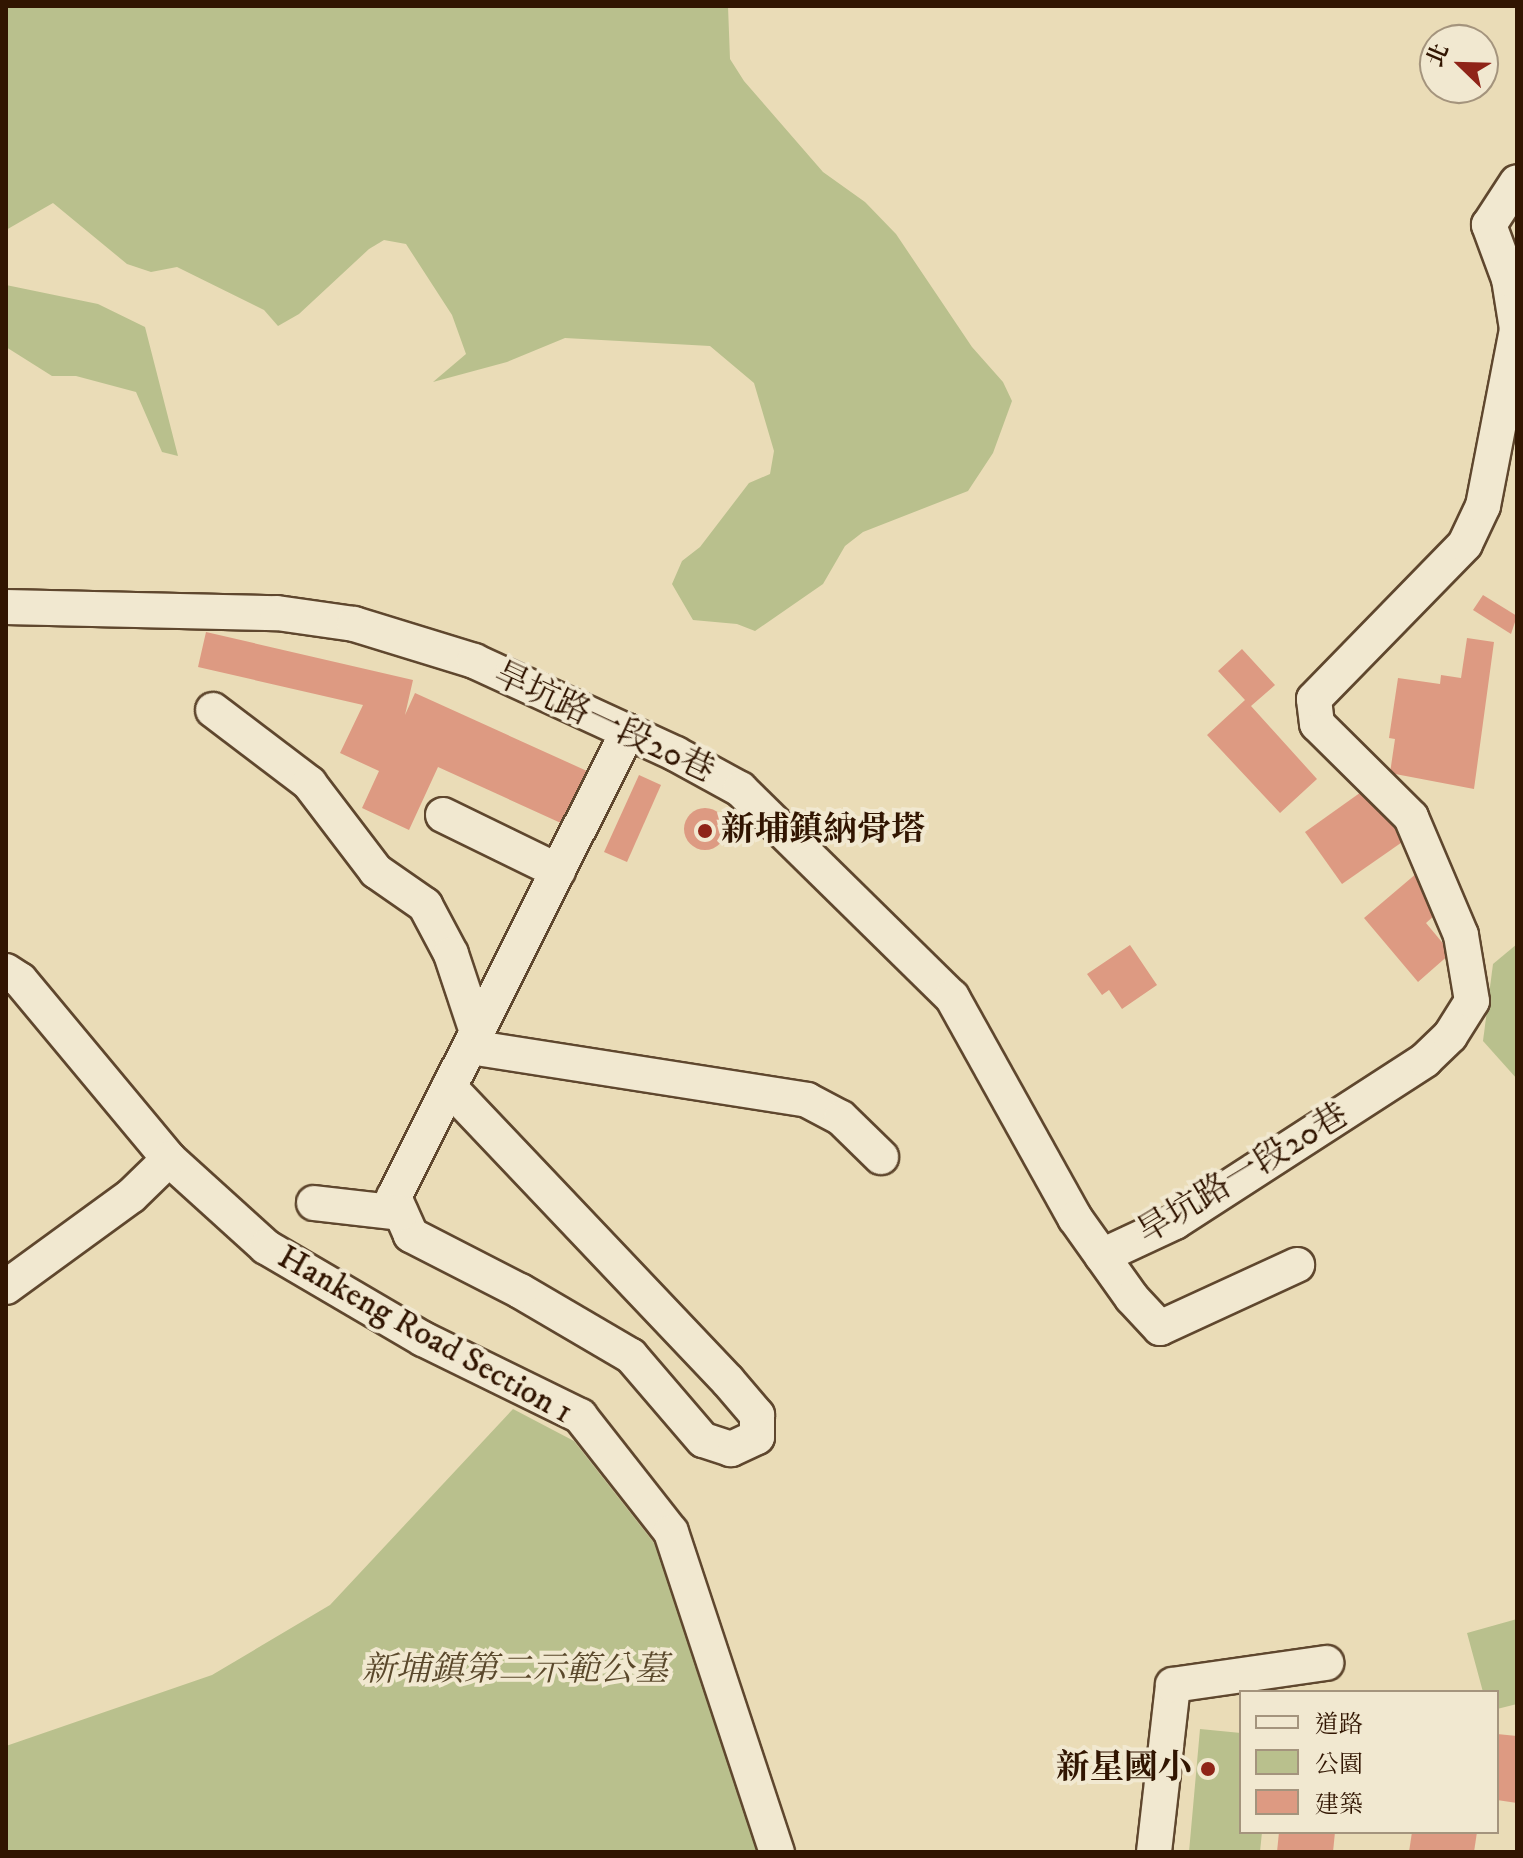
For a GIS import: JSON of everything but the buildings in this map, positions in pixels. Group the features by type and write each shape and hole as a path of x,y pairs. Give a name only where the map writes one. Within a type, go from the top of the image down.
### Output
{"street":[{"name":"旱坑路一段20巷","path":"6,607 277,613 354,624 474,661 628,731 740,789 952,997 1075,1218 1102,1256 1175,1222 1425,1060 1450,1036 1472,1001 1461,935 1411,817 1317,724 1314,699 1465,544 1483,506 1517,329 1509,279 1489,225 1517,182"},
{"path":"213,710 309,783 376,871 425,905 451,954 473,1039"},
{"path":"449,1087 728,1381 757,1415 757,1437 731,1449 703,1440 631,1356 520,1291 411,1235 394,1197 449,1087 473,1039 628,731"},
{"path":"443,815 558,871"},
{"name":"Hankeng Road Section 1","path":"6,971 20,980 169,1159 266,1247 423,1339 580,1416 671,1532 777,1852"},
{"path":"473,1039 807,1100 841,1118 881,1157"},
{"path":"6,1287 131,1196 169,1159"},
{"path":"314,1203 400,1213"},
{"path":"1102,1256 1160,1328 1297,1265"},
{"path":"1154,1852 1173,1685 1326,1663"}],"green space":[{"path":"6,6 728,6 730,59 744,81 823,172 865,202 896,234 972,347 1003,382 1012,401 993,453 968,491 863,532 845,546 823,584 755,631 737,624 693,620 672,584 682,561 700,547 749,483 770,474 774,451 754,383 710,346 565,338 507,362 433,382 466,354 452,315 406,244 384,240 369,249 299,314 278,326 264,310 177,267 151,272 127,264 53,203 6,230"},
{"path":"6,285 98,304 145,327 178,456 162,452 136,392 76,376 52,376 6,347"},
{"path":"1517,944 1517,1079 1483,1041 1493,964"},
{"name":"新埔鎮第二示範公墓","path":"513,1409 574,1441 658,1548 741,1742 765,1852 6,1852 6,1746 212,1675 330,1605"},
{"path":"1517,1619 1517,1704 1499,1708 1499,1690 1482,1690 1467,1633"},
{"path":"1200,1729 1239,1733 1239,1834 1262,1834 1260,1852 1189,1852"}],"place":[{"name":"新埔鎮納骨塔","path":"705,831"},
{"name":"新星國小","path":"1208,1769"}]}
